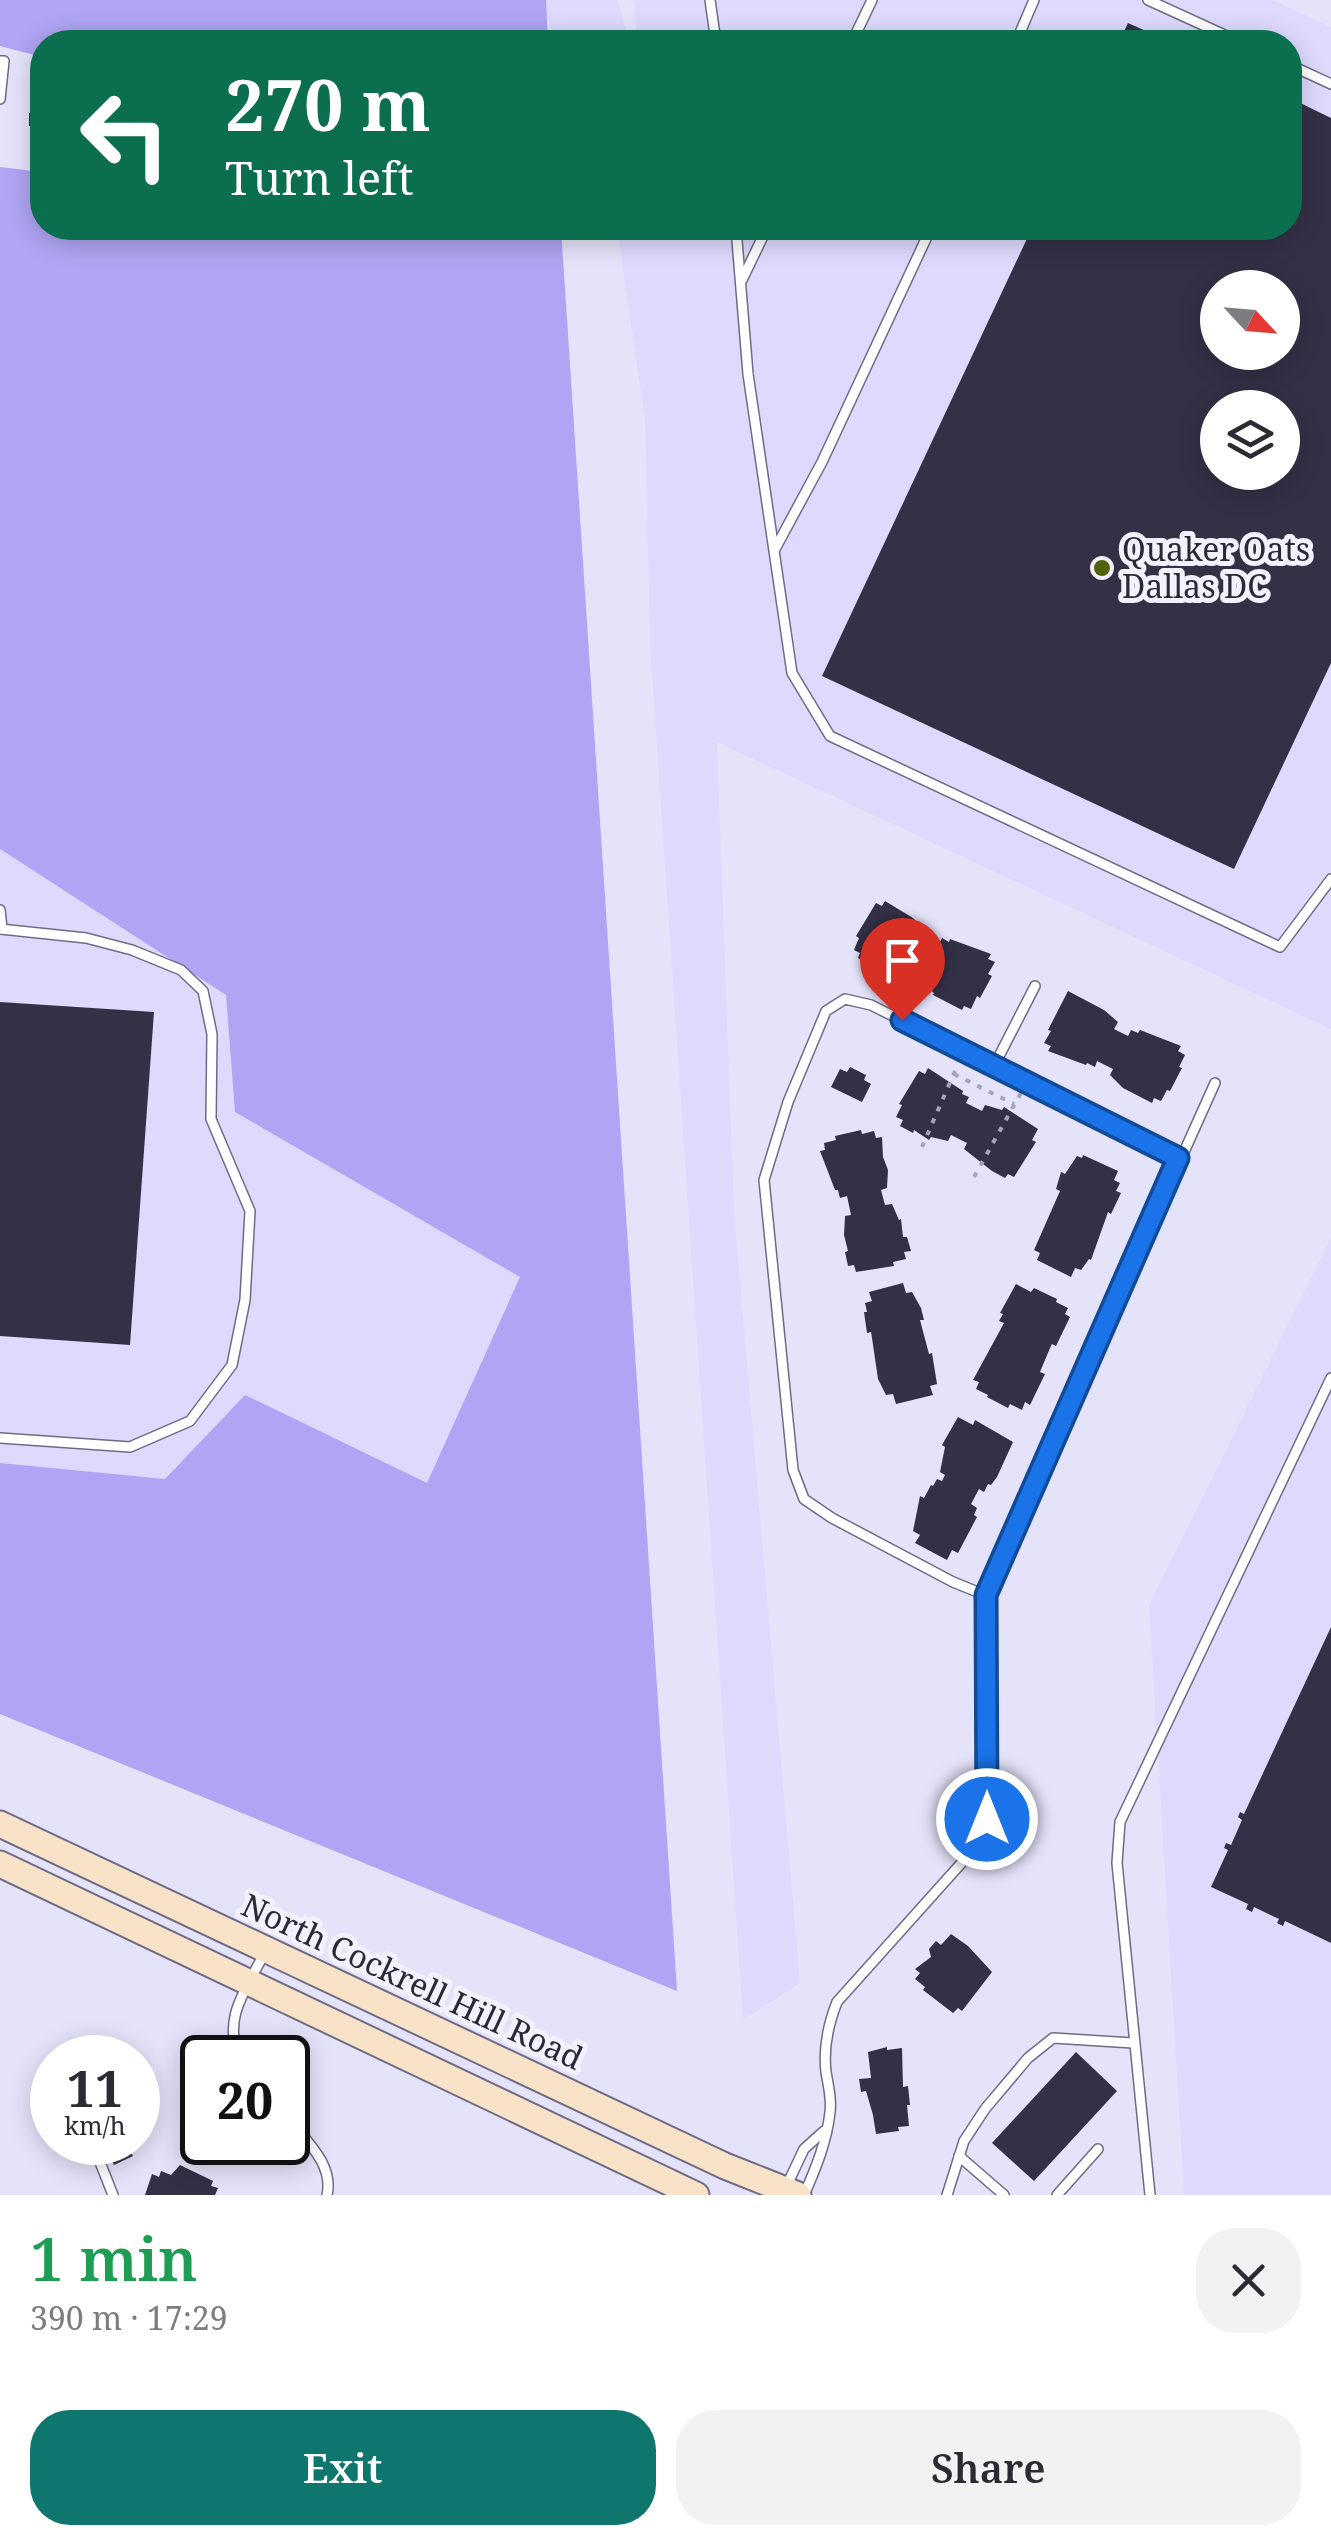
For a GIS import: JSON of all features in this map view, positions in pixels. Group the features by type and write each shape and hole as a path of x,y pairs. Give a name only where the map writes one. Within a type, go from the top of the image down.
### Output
{"main road":[{"name":"North Cockrell Hill Road","path":"0,1824 724,2166 792,2194"},
{"path":"0,1864 696,2195"}],"lane":[{"path":"710,0 714,30"},
{"path":"858,30 872,0"},
{"path":"1021,30 1034,0"},
{"path":"1148,0 1214,30"},
{"path":"0,60 4,61 0,100"},
{"path":"1302,71 1331,84"},
{"path":"737,240 748,374 792,673 830,736 1280,947 1331,878"},
{"path":"741,283 761,240"},
{"path":"774,550 822,462 925,240"},
{"path":"0,910 1,929 86,938 132,950 180,970 203,991 212,1034 211,1119 250,1211 245,1300 232,1365 190,1421 130,1447 0,1438"},
{"path":"994,1066 1035,986"},
{"path":"986,1595 953,1582 804,1500 793,1470 764,1180 788,1102 826,1011 845,999 871,1004 1178,1158"},
{"path":"792,2194 823,2152 830,2114 826,2028 837,2002 974,1850 985,1831 986,1595 1178,1158 1215,1083"},
{"path":"1150,2195 1117,1863 1120,1822 1331,1378"},
{"path":"231,2035 232,2020 266,1950"},
{"path":"947,2195 964,2140 1028,2058 1054,2038 1134,2042"},
{"path":"792,2194 804,2149 824,2131"},
{"path":"310,2146 330,2180 327,2195"},
{"path":"1058,2195 1098,2149"},
{"path":"959,2156 1004,2195"},
{"path":"101,2165 113,2195"}],"path":[{"path":"922,1147 963,1051"},
{"path":"954,1074 1014,1104"},
{"path":"974,1176 1026,1082"}],"shaded area":[{"path":"0,0 546,0 547,30 30,30 30,54 0,46"},
{"path":"540,0 618,0 626,30 553,30"},
{"path":"633,0 1272,0 1331,27 1331,1029 717,742 734,1211 800,1983 743,2020 650,644 645,419 619,240 1302,240 1302,30 637,30"},
{"path":"0,167 30,171 30,240 562,240 677,1991 0,1714 0,1463 165,1479 245,1395 427,1483 520,1277 235,1112 226,995 0,849"},
{"path":"0,849 226,995 235,1112 520,1277 427,1484 245,1395 165,1479 0,1463"},
{"path":"1331,1238 1331,2195 1184,2195 1149,1605"}],"building":[{"path":"1128,23 1144,30 1125,30"},
{"name":"Quaker Oats Dallas DC","path":"1302,104 1331,118 1331,663 1234,869 822,676 1026,240 1302,240"},
{"path":"885,901 913,918 926,931 924,936 939,944 942,938 949,942 950,939 991,954 988,959 995,962 988,974 992,976 971,1009 964,1006 962,1010 933,995 920,982 923,976 908,968 905,974 899,970 886,971 858,958 860,953 854,950 859,938 856,936 876,903 882,906"},
{"path":"1068,991 1104,1010 1118,1022 1114,1029 1128,1036 1131,1030 1140,1030 1181,1046 1178,1051 1185,1055 1179,1067 1182,1068 1161,1101 1154,1098 1152,1103 1123,1088 1110,1075 1113,1069 1097,1061 1095,1067 1048,1051 1051,1046 1044,1043 1051,1031 1048,1030"},
{"path":"0,1002 154,1012 130,1345 0,1336"},
{"path":"850,1067 866,1075 864,1080 871,1084 862,1102 831,1087 840,1069 847,1072"},
{"path":"928,1068 963,1091 969,1097 966,1103 982,1111 985,1105 1002,1110 1004,1107 1038,1129 1032,1140 1036,1142 1014,1177 1008,1174 1005,1178 992,1171 964,1149 967,1143 951,1135 948,1141 931,1137 929,1140 900,1126 903,1120 896,1117 902,1105 899,1104 919,1071 925,1074"},
{"path":"861,1130 862,1134 874,1131 876,1138 882,1137 888,1170 887,1188 881,1190 885,1205 892,1204 901,1219 903,1237 907,1237 911,1251 904,1252 906,1259 893,1262 894,1266 856,1272 854,1265 848,1266 845,1252 845,1216 851,1215 847,1196 840,1198 835,1190 820,1151 825,1150 824,1143 836,1140 835,1136"},
{"path":"1083,1155 1118,1171 1114,1180 1120,1183 1116,1191 1121,1193 1111,1214 1108,1212 1091,1260 1081,1270 1075,1268 1071,1277 1037,1260 1040,1253 1034,1250 1060,1191 1056,1189 1061,1172 1065,1174 1077,1156"},
{"path":"903,1283 906,1293 912,1292 921,1308 924,1320 920,1320 929,1354 932,1353 937,1384 930,1386 933,1395 896,1404 893,1394 886,1395 878,1379 864,1312 865,1303 872,1301 869,1292"},
{"path":"1016,1284 1057,1299 1068,1308 1065,1314 1070,1317 1056,1346 1052,1344 1050,1348 1040,1372 1045,1374 1030,1405 1025,1402 1022,1410 987,1397 976,1389 979,1382 973,1380 1004,1323 999,1321 1003,1314 1000,1313"},
{"path":"958,1417 973,1425 975,1420 1013,1442 997,1477 984,1492 979,1489 971,1504 977,1508 977,1517 958,1553 952,1550 947,1560 915,1543 920,1535 913,1531 920,1496 924,1498 931,1485 937,1479 942,1481 945,1475 940,1472 945,1447 942,1445"},
{"path":"1331,1627 1331,1943 1285,1921 1283,1926 1277,1923 1279,1919 1254,1907 1252,1912 1246,1909 1248,1904 1211,1887 1228,1850 1224,1848 1226,1843 1231,1845 1242,1820 1238,1817 1240,1812 1244,1814"},
{"path":"951,1934 992,1972 962,2011 958,2008 953,2013 915,1979 920,1973 915,1969 931,1957 929,1949 936,1941 941,1945"},
{"path":"902,2048 909,2126 876,2134 866,2091 861,2092 859,2079 871,2078 868,2052"},
{"path":"1076,2052 1117,2091 1034,2181 992,2143"},
{"path":"180,2165 213,2181 211,2186 218,2188 215,2195 145,2195 152,2174 159,2177 161,2171 171,2175"}],"place":[{"name":"Quaker Oats Dallas DC","path":"1102,568"}],"route":[{"path":"902,1020 1178,1158 986,1595 987,1819"}]}
